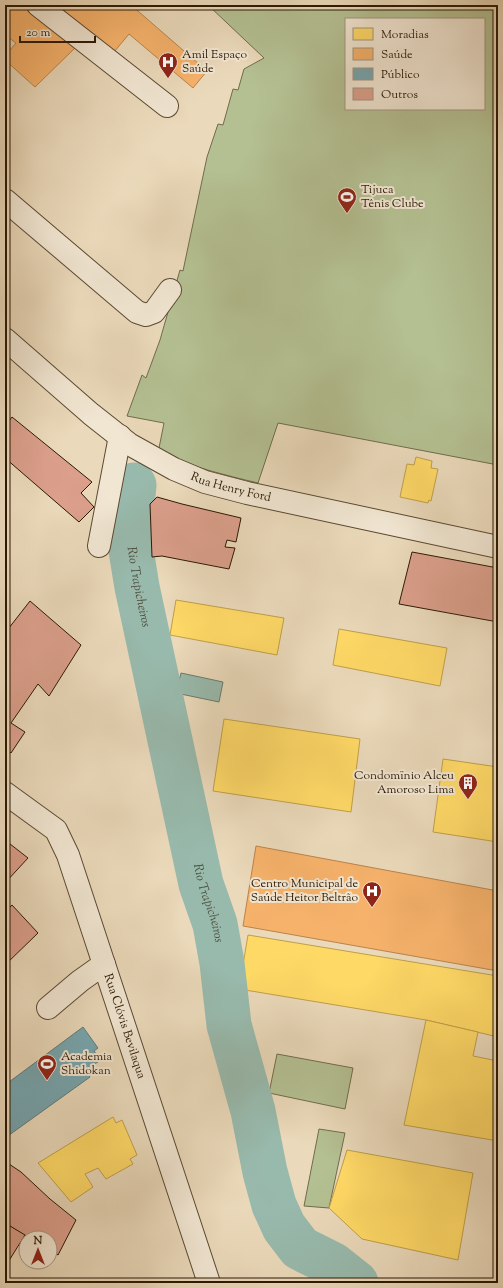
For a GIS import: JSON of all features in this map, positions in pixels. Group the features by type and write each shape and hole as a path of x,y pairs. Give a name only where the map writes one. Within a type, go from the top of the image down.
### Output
{"street":[{"path":"38,5 167,106"},
{"path":"5,200 137,312 146,315 154,312 170,290"},
{"name":"Rua Henry Ford","path":"5,339 91,414 129,444 174,469 204,482 248,493 498,547"},
{"path":"99,546 120,436"},
{"name":"Rua Clóvis Bevilaqua","path":"5,793 56,830 68,855 209,1283"},
{"path":"48,1008 80,981 104,964"}],"green space":[{"name":"Tijuca Tênis Clube","path":"208,5 498,5 498,465 278,423 258,483 207,470 158,453 164,423 127,416 142,375 146,378 160,340 180,270 183,271 207,157 218,124 223,125 233,89 238,90 244,69 264,58"},
{"path":"277,1054 353,1068 345,1109 269,1093"},
{"path":"319,1129 345,1133 329,1208 304,1206"}],"shaded area":[{"path":"181,673 223,682 219,702 176,693"}],"building: Moradias":[{"path":"416,457 432,461 431,468 438,469 431,501 429,500 428,503 400,497 407,464 414,465"},
{"path":"176,600 284,618 277,655 170,635"},
{"path":"339,629 447,648 440,686 333,665"},
{"path":"224,719 360,739 351,812 213,791"},
{"name":"Condomïnio Alceu Amoroso Lima","path":"443,759 498,767 498,842 433,832"},
{"path":"248,935 498,976 498,1037 426,1020 239,989"},
{"path":"426,1020 478,1032 473,1056 498,1061 498,1141 404,1125"},
{"path":"113,1117 116,1123 122,1120 137,1155 130,1159 133,1164 106,1179 98,1168 85,1174 93,1187 71,1202 38,1163"},
{"path":"347,1150 473,1173 458,1260 362,1239 329,1208"}],"building: Saúde":[{"path":"5,5 28,5 77,46 35,87 5,60 5,56 16,43 5,35"},
{"path":"48,5 131,5 207,71 193,88 129,34 114,52 58,6 53,10"},
{"name":"Centro Municipal de Saúde Heitor Beltrão","path":"256,846 498,891 498,971 243,926"}],"building: Público":[{"name":"Academia Shidokan","path":"83,1027 98,1048 94,1051 101,1060 85,1070 90,1077 5,1138 5,1085"}],"building: Outros":[{"path":"12,417 92,482 81,493 94,507 79,522 5,458 5,426"},
{"path":"157,497 241,518 236,542 227,540 225,547 235,548 229,569 162,556 152,557 150,504"},
{"path":"412,552 498,568 498,622 399,604"},
{"path":"30,601 81,645 49,696 38,684 11,723 25,732 11,753 5,748 5,633"},
{"path":"5,621 10,625 5,633"},
{"path":"5,840 28,858 5,883"},
{"path":"12,905 38,933 5,965 5,912"},
{"path":"5,1161 9,1164 5,1170"},
{"path":"9,1164 21,1172 50,1199 76,1220 58,1255 58,1230 18,1231 5,1223 5,1170"},
{"path":"5,1223 18,1231 18,1246 5,1267"}],"waterway":[{"name":"Rio Trapicheiros","path":"134,485 129,538 137,587 201,884 215,924 222,963 229,1025 253,1111 265,1172 274,1205 284,1227 300,1248 332,1264 356,1283"}],"place":[{"name":"Amil Espaço Saúde","path":"168,79"},
{"name":"Tijuca Tênis Clube","path":"347,214"},
{"name":"Condomïnio Alceu Amoroso Lima","path":"468,800"},
{"name":"Centro Municipal de Saúde Heitor Beltrão","path":"372,908"},
{"name":"Academia Shidokan","path":"47,1081"}]}
